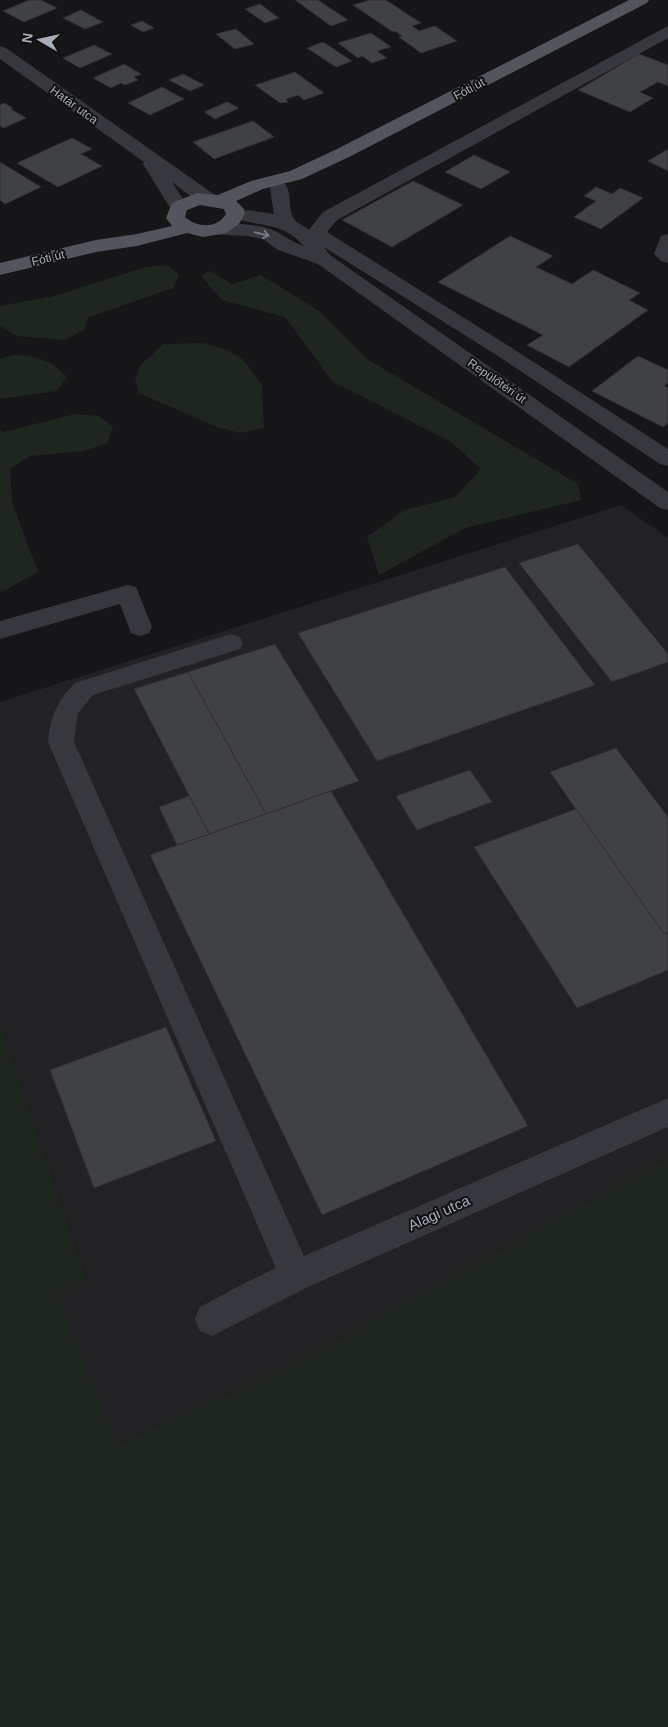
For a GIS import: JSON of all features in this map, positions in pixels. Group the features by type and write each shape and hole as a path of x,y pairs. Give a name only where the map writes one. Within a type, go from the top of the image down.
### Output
{"main road":[{"name":"Fóti út","path":"224,206 257,185 296,175 408,121 641,0"},
{"name":"Fóti út","path":"0,270 96,246 137,240 180,216 192,201 224,206 279,188 296,175"},
{"name":"Fóti út","path":"180,216 194,230 214,230 231,221 224,206"}],"street":[{"path":"668,32 330,216 316,233 505,352 668,460"},
{"name":"Határ utca","path":"0,51 149,158 224,206"},
{"name":"Határ utca","path":"149,158 180,216"},
{"path":"279,188 282,210 287,223"},
{"name":"Repülőtéri út","path":"224,206 287,223 308,236 325,260"},
{"name":"Repülőtéri út","path":"214,230 247,230 270,235 285,246 325,260 668,503"},
{"path":"668,240 664,254 668,257"},
{"path":"0,630 128,594 140,626"},
{"path":"231,643 84,689 70,703 62,722 61,742 296,1276"},
{"name":"Alagi utca","path":"212,1319 256,1294 668,1112"}],"shaded area":[{"path":"167,265 179,275 173,288 89,317 84,330 65,340 17,336 0,326 0,306 54,296 146,267"},
{"path":"210,271 232,284 261,275 319,311 367,359 578,484 581,500 465,528 379,575 367,537 405,510 455,497 481,469 451,442 332,381 285,317 222,300 201,276"},
{"path":"204,343 224,349 243,359 262,385 264,428 240,433 217,427 139,393 135,378 142,363 164,344"},
{"path":"13,355 29,356 49,362 67,377 57,391 0,399 0,359"},
{"path":"75,414 99,416 113,427 107,443 84,451 30,456 10,469 12,502 38,572 0,593 0,430 3,432"},
{"path":"621,505 668,538 668,1158 289,1366 118,1444 56,1292 87,1279 0,1021 0,702"},
{"path":"0,1021 87,1280 57,1293 118,1444 289,1366 668,1158 668,1727 0,1727"}],"building":[{"path":"29,0 41,0 57,8 24,22 3,11"},
{"path":"295,0 318,0 348,20 331,26"},
{"path":"370,0 386,0 421,23 412,26 419,31 435,26 457,41 421,53 399,37 402,36 395,31 393,32 353,5"},
{"path":"260,4 279,18 265,23 245,9"},
{"path":"81,10 103,22 85,29 63,18"},
{"path":"142,21 154,28 143,32 131,25"},
{"path":"236,29 254,44 235,49 216,34"},
{"path":"371,33 391,47 377,51 387,58 372,63 362,56 358,58 338,43"},
{"path":"323,42 352,61 336,67 307,48"},
{"path":"94,45 112,54 80,68 63,58"},
{"path":"639,54 668,65 668,86 658,82 640,92 653,98 630,112 578,90"},
{"path":"124,64 141,74 134,77 138,80 125,85 121,83 111,88 93,78"},
{"path":"295,72 324,93 304,100 298,95 286,99 288,102 280,103 255,85"},
{"path":"183,74 204,85 190,91 169,80"},
{"path":"162,87 184,99 150,115 128,103"},
{"path":"227,102 239,108 215,119 204,112"},
{"path":"4,103 26,118 4,128 0,126 0,105"},
{"path":"253,121 274,137 214,159 193,142"},
{"path":"72,138 92,149 81,154 102,166 58,187 17,163"},
{"path":"668,149 668,171 648,161"},
{"path":"474,155 510,172 481,189 445,172"},
{"path":"0,162 41,187 5,204 0,200"},
{"path":"413,181 463,205 392,247 342,220"},
{"path":"596,187 612,194 620,188 643,198 601,229 574,217 596,201 584,196"},
{"path":"510,236 553,256 536,267 572,284 593,270 640,293 629,300 648,310 569,367 527,345 543,335 438,282"},
{"path":"638,356 668,370 668,383 664,386 668,388 668,423 663,427 592,391"},
{"path":"578,544 668,654 668,662 612,682 519,563"},
{"path":"505,567 595,685 377,761 298,633"},
{"path":"275,644 359,781 266,814 188,672"},
{"path":"188,672 266,814 209,834 134,689"},
{"path":"616,748 668,817 668,932 664,934 550,772"},
{"path":"470,770 492,802 417,830 396,796"},
{"path":"331,791 528,1126 322,1215 150,855"},
{"path":"189,796 209,834 177,845 159,807"},
{"path":"576,809 664,934 668,932 668,970 577,1008 474,847"},
{"path":"166,1027 216,1141 94,1188 50,1070"}]}
